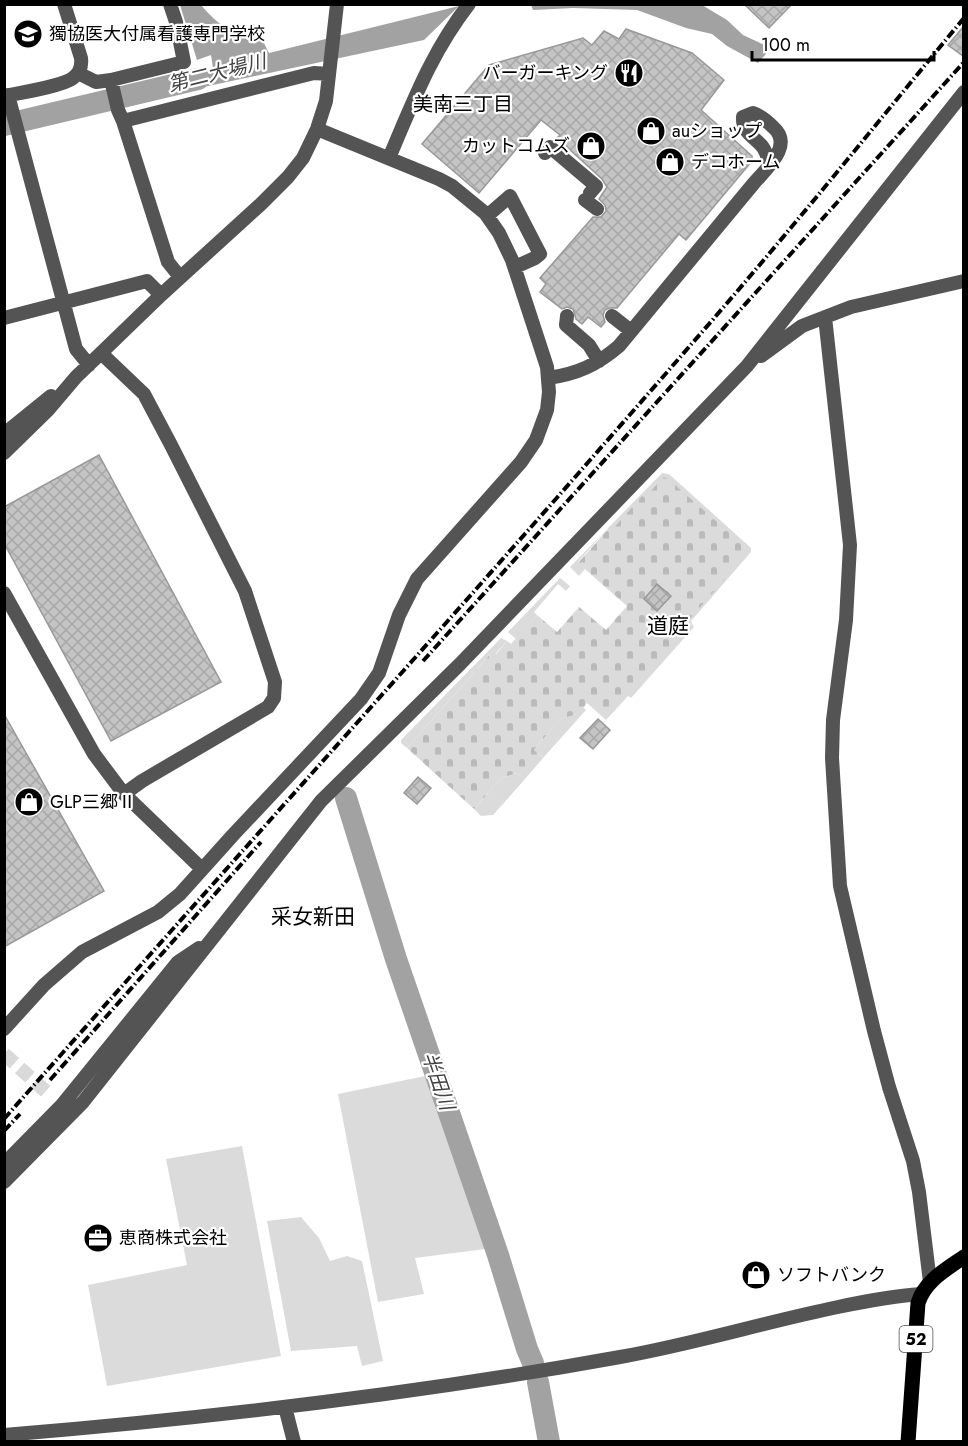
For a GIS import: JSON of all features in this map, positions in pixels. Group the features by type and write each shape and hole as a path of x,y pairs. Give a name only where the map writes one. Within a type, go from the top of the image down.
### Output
{"main road":[{"path":"926,1288 963,1257"},
{"name":"52","path":"908,1442 918,1304 926,1288"}],"street":[{"path":"64,4 81,58 82,65 78,73 70,81 6,96 12,110 76,349 89,365"},
{"path":"78,73 96,82 112,86 184,62 170,4"},
{"path":"4,434 76,377 288,177 311,144 326,101 337,4"},
{"path":"389,158 426,70 450,29 469,4"},
{"path":"121,116 330,70"},
{"path":"112,86 168,262 180,278"},
{"path":"4,1182 83,1102 321,801 460,664 747,366 963,92"},
{"path":"4,1029 62,968 82,952 158,912 180,894 361,699 373,683 381,666 399,615 417,579 529,453 547,410 548,378 541,344 515,267 499,232 487,216 452,186 317,129"},
{"path":"545,153 550,147 596,186 587,196 597,209"},
{"path":"548,378 577,372 599,362 619,346 770,164"},
{"path":"487,216 510,196 527,220 540,254 515,267"},
{"path":"4,318 147,281 161,295"},
{"path":"747,366 802,326 851,307 963,281"},
{"path":"567,316 566,324 589,345 599,362"},
{"path":"612,316 631,331"},
{"path":"4,1435 107,1427 285,1407 516,1376 676,1346 809,1313 926,1288 919,1192 913,1161 877,1042 840,886 832,748 836,690 846,620 850,545 825,317"},
{"path":"100,353 144,394 245,591 275,682 274,698 268,707 142,781 124,794"},
{"path":"4,453 48,410 76,377"},
{"path":"4,593 94,754 124,794 202,869"},
{"path":"4,1164 56,1100 178,962 211,940"},
{"path":"285,1407 294,1442"}],"green space":[{"path":"662,473 669,474 751,548 751,552 691,621 694,627 688,621 642,497 611,532 607,529"},
{"path":"663,477 667,478 750,551 688,621 694,627 631,698 628,696 606,720 587,703 578,714 560,719 534,750 543,758 525,779 517,773 501,778 474,809 407,748 493,651 496,654 507,641 511,644 537,615 557,632 579,607 606,630 627,606 578,563 608,529 611,531 642,496 645,498"},
{"path":"605,531 578,562 585,569 579,576 570,567"},
{"path":"560,578 570,586 566,591 558,584 534,612 537,615 516,639 508,632"},
{"path":"501,638 507,641 495,654 492,652 407,748 401,743 401,740"},
{"path":"583,707 586,710 543,758 534,750 560,719 577,714"},
{"path":"517,773 525,779 493,815 481,816 474,809 501,778"},
{"path":"430,1075 485,1249 415,1258 424,1294 378,1302 338,1094"},
{"path":"242,1146 281,1356 107,1386 88,1285 187,1265 166,1159"},
{"path":"301,1217 319,1238 330,1261 347,1256 362,1261 383,1361 362,1366 357,1346 291,1351 267,1221"}],"water":[{"path":"180,5 201,5 222,25 263,41 269,53 459,6 424,40 171,94 167,81 213,68 211,55 197,60"},
{"path":"531,5 702,5 727,20 743,35 771,48 758,63 727,46 712,34 686,28 637,10 573,8 533,10"}],"building":[{"path":"744,4 792,4 769,28"},
{"path":"963,27 963,56 948,45"},
{"path":"626,29 692,53 724,80 701,110 752,156 752,161 686,240 679,234 617,308 605,310 603,315 605,322 601,327 588,317 582,324 576,319 573,309 567,307 562,309 540,292 546,284 540,278 593,217 601,217 606,211 605,205 599,199 607,187 602,179 557,138 560,135 541,120 479,193 422,144 489,65 583,38 592,45 604,31 619,39"},
{"path":"99,455 221,682 111,741 4,543 4,507"},
{"path":"657,584 671,596 657,611 644,599"},
{"name":"GLP三郷Ⅱ","path":"4,714 104,891 4,947"},
{"path":"598,719 610,730 593,749 580,738"},
{"path":"418,777 431,788 417,804 404,793"}],"waterway":[{"name":"第二大場川","path":"4,125 198,79"},
{"name":"半田川","path":"346,798 396,959 533,1363"},
{"name":"半田川","path":"538,1382 549,1442"}],"tunnel":[{"path":"4,1054 51,1096"}],"railway":[{"path":"4,1119 627,418 778,243 964,18"},
{"path":"423,661 964,62"},
{"path":"50,1080 261,842"},
{"path":"4,1131 20,1114"}],"place":[{"name":"獨協医大付属看護専門学校","path":"28,34"},
{"name":"バーガーキング","path":"629,73"},
{"name":"auショップ","path":"651,131"},
{"name":"カットコムズ","path":"591,146"},
{"name":"デコホーム","path":"670,162"},
{"name":"GLP三郷Ⅱ","path":"29,802"},
{"name":"恵商株式会社","path":"98,1238"},
{"name":"ソフトバンク","path":"756,1275"}],"district":[{"name":"美南三丁目","path":"463,104"},
{"name":"道庭","path":"668,626"},
{"name":"采女新田","path":"313,917"}]}
